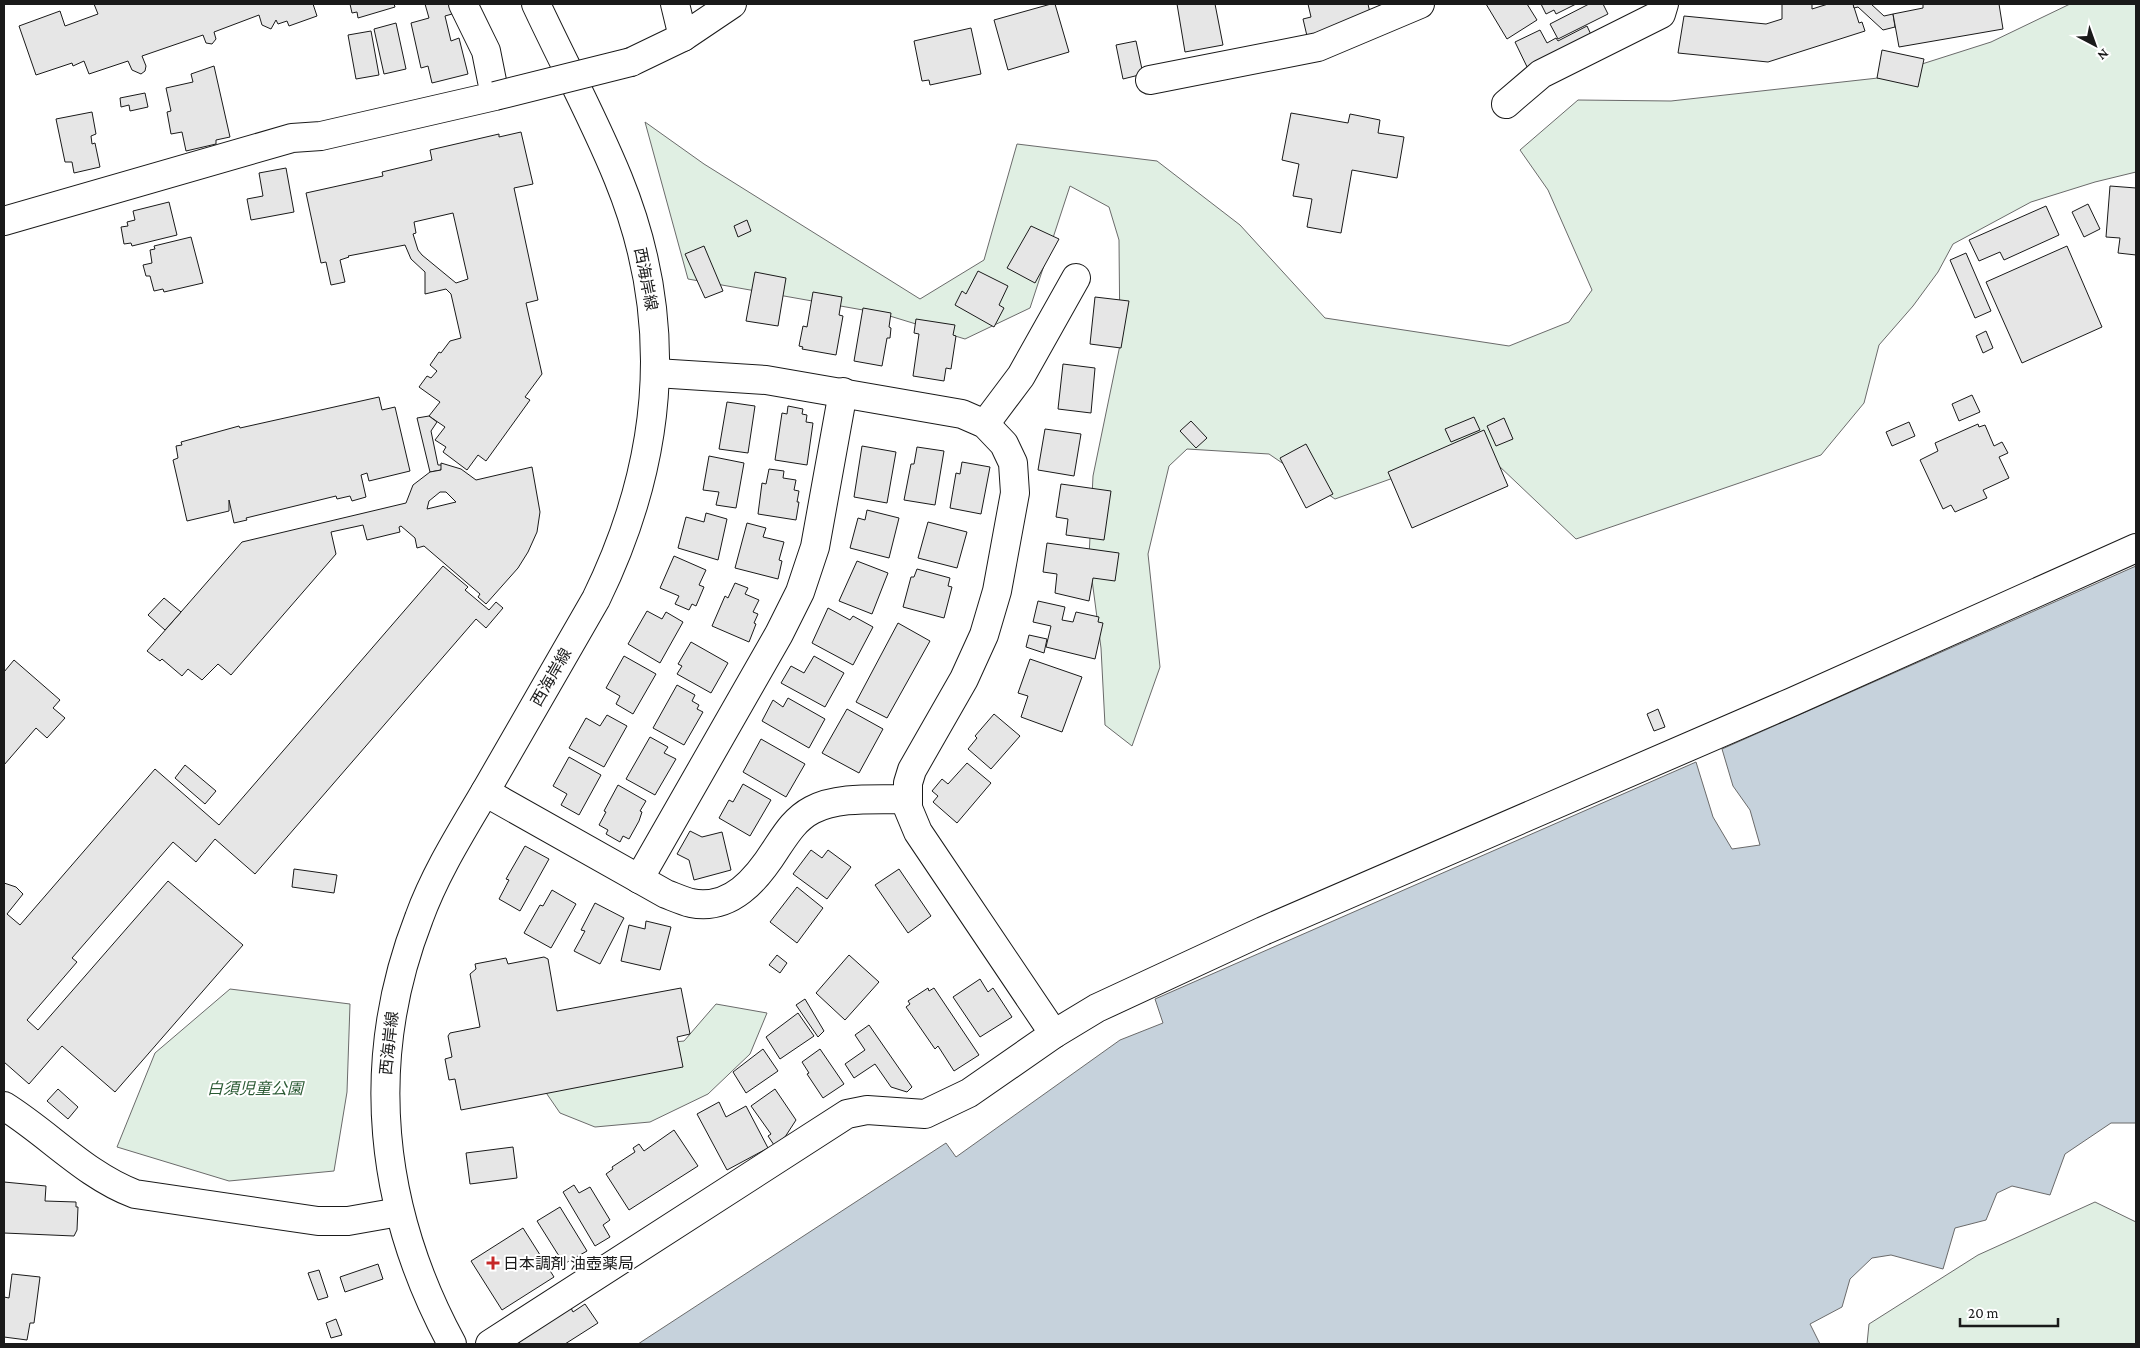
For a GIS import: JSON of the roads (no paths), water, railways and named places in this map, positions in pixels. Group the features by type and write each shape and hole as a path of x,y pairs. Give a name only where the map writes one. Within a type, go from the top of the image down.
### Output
{"street":[{"path":"463,4 486,51 495,96"},
{"name":"西海岸線","path":"452,1344 417,1270 399,1212 386,1130 386,1057 393,1006 405,957 426,899 596,599 615,560 643,477 652,428 656,373 654,324 650,292 628,206 607,154 536,4"},
{"path":"675,4 683,38"},
{"path":"4,221 292,138 321,136 632,62 683,38 732,4"},
{"path":"1150,80 1318,47 1420,4"},
{"path":"1506,104 1541,74 1661,14 1664,4"},
{"path":"985,424 1021,376 1076,278"},
{"path":"656,373 734,376 843,392 962,414 985,424 998,436 1009,452 1015,477 1012,509 997,591 984,635 964,678 912,770 906,799 918,832 1054,1034"},
{"path":"639,879 779,634 800,592 815,547 843,392"},
{"path":"490,1344 847,1114 867,1110 925,1114 969,1093 1054,1034 1097,1008 1263,931 1792,702 2136,548"},
{"path":"485,792 666,894 692,904 726,900 742,891 755,879 797,820 812,810 832,803 906,799"},
{"path":"4,1106 92,1172 135,1194 318,1221 348,1221 399,1212"}],"place":[{"name":"日本調剤 油壺薬局","path":"493,1263"}],"park label":[{"name":"白須児童公園","path":"255,1088"}]}
